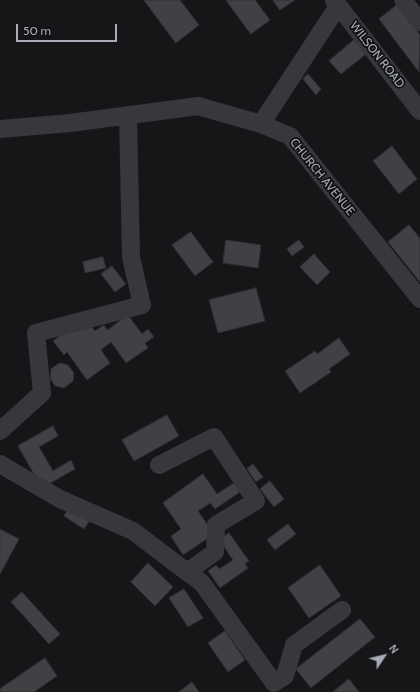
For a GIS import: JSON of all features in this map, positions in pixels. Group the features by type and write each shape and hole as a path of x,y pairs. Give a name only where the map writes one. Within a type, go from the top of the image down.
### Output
{"street":[{"path":"403,0 420,22"},
{"path":"261,124 336,3"},
{"name":"WILSON ROAD","path":"336,3 420,111"},
{"name":"CHURCH AVENUE","path":"0,129 70,123 198,106 261,124 290,136 420,299"},
{"path":"0,431 42,393 36,332 142,306 131,257 128,115"},
{"path":"159,465 214,437 256,501 216,525 215,552 187,572"},
{"path":"0,464 60,499 133,531 202,583 277,687 285,676 294,645 342,610"}],"building":[{"path":"144,0 180,0 199,25 176,43"},
{"path":"226,0 255,0 270,20 251,34"},
{"path":"273,0 295,0 280,10"},
{"path":"397,5 420,35 419,72 379,19"},
{"path":"355,39 366,54 341,74 329,61"},
{"path":"308,74 321,89 316,95 303,79"},
{"path":"392,146 417,179 399,194 373,161"},
{"path":"409,225 420,238 420,282 388,242"},
{"path":"191,232 213,262 195,276 172,245"},
{"path":"226,240 261,245 258,268 223,263"},
{"path":"299,240 304,247 292,256 287,249"},
{"path":"314,254 330,272 317,285 300,267"},
{"path":"103,257 106,268 85,273 83,262"},
{"path":"112,266 126,284 115,292 101,274"},
{"path":"256,288 265,321 218,333 209,300"},
{"path":"128,315 142,334 148,329 154,337 145,343 148,348 126,363 111,342 101,350 110,363 87,380 67,352 64,355 53,341 75,325 89,323 95,331 104,325 107,330"},
{"path":"339,338 350,354 329,369 331,372 300,393 285,371 315,351 317,354"},
{"path":"60,363 68,365 74,373 73,381 64,388 55,386 50,378 51,369"},
{"path":"167,415 179,436 134,461 122,440"},
{"path":"53,426 58,436 39,447 53,471 71,460 75,469 42,488 18,446"},
{"path":"253,464 263,477 256,482 247,469"},
{"path":"203,474 217,494 234,483 240,492 215,509 210,503 198,511 214,534 183,555 171,536 181,529 163,503"},
{"path":"270,481 284,499 274,507 260,489"},
{"path":"72,504 92,517 84,529 64,516"},
{"path":"288,524 296,534 275,550 267,540"},
{"path":"0,529 19,539 0,574"},
{"path":"229,533 249,561 245,564 248,568 220,588 208,571 216,565 219,569 233,560 219,539"},
{"path":"148,563 173,587 155,606 131,582"},
{"path":"320,565 341,596 309,618 288,588"},
{"path":"184,589 203,618 188,627 169,598"},
{"path":"22,592 60,634 49,644 11,602"},
{"path":"360,619 375,637 311,688 296,669"},
{"path":"225,631 245,660 228,672 208,643"},
{"path":"45,658 57,676 34,692 0,692 0,689"},
{"path":"349,679 359,692 333,692"},
{"path":"192,682 199,692 179,692"}]}
